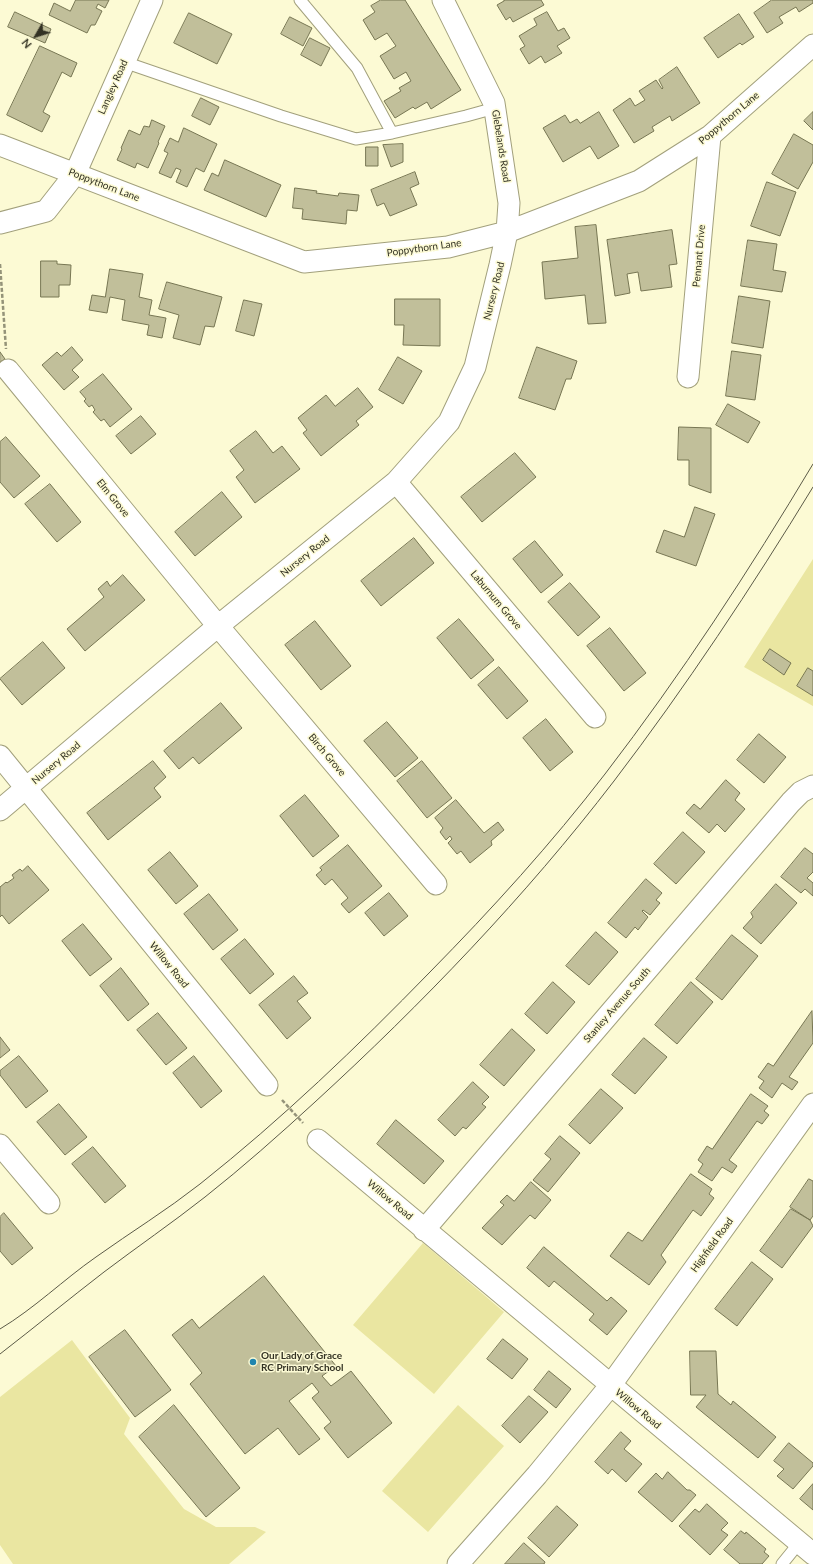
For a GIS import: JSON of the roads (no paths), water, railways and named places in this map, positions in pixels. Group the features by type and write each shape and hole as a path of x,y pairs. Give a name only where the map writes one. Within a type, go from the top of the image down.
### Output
{"street":[{"name":"Langley Road","path":"0,223 46,211 75,174 152,0"},
{"name":"Glebelands Road","path":"444,0 494,103 510,204 507,232"},
{"name":"Poppythorn Lane","path":"0,145 304,262 448,247 507,232 639,181 710,136 813,45"},
{"name":"Pennant Drive","path":"688,377 710,136"},
{"name":"Nursery Road","path":"0,810 218,626 396,482 449,422 475,367 507,232"},
{"name":"Elm Grove","path":"8,370 218,626"},
{"name":"Laburnum Grove","path":"396,482 595,717"},
{"name":"Birch Grove","path":"218,626 436,884"},
{"name":"Willow Road","path":"0,756 267,1085"},
{"name":"Stanley Avenue South","path":"424,1230 791,802 801,792 813,786"},
{"name":"Highfield Road","path":"458,1564 537,1475 610,1386 813,1104"},
{"name":"Willow Road","path":"318,1140 806,1549"},
{"path":"0,1145 49,1203"}],"lane":[{"path":"300,0 356,68 392,133"},
{"path":"124,62 281,116 356,139 392,133 495,108"},
{"path":"782,1564 806,1549"}],"tram line":[{"path":"0,1329 13,1321 96,1257 187,1194 260,1134 347,1055 403,1000 476,924 564,826 661,699 714,622 813,464"},
{"path":"0,1354 104,1272 205,1197 247,1162 355,1065 471,948 545,866 580,824 640,746 717,637 813,487"}],"place":[{"name":"Our Lady of Grace RC Primary School","path":"253,1362"}]}
